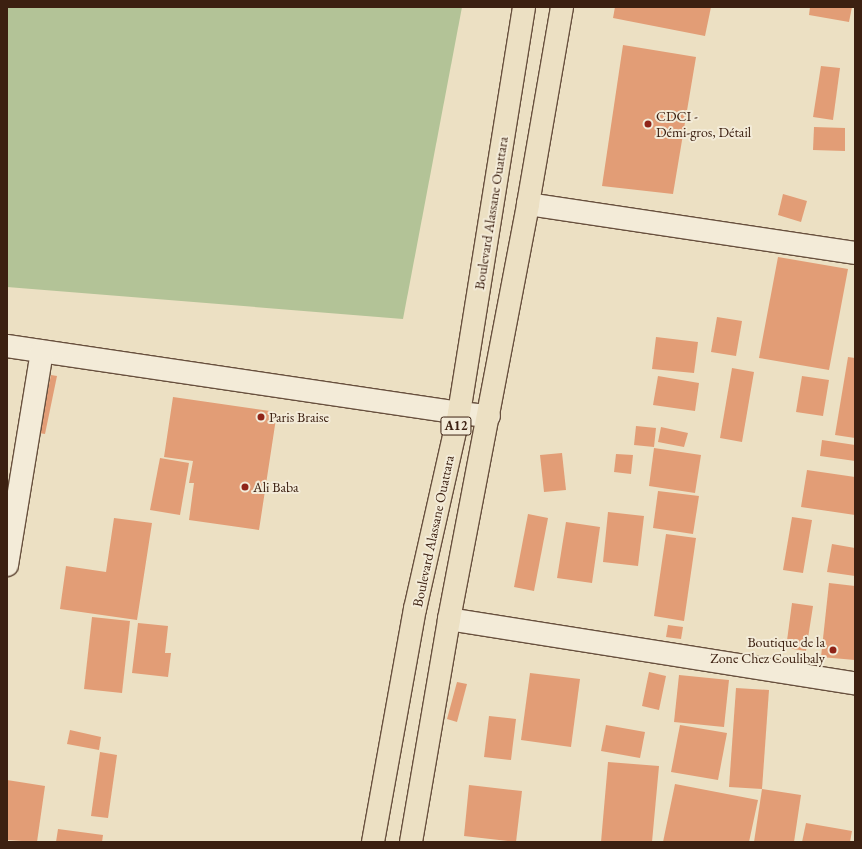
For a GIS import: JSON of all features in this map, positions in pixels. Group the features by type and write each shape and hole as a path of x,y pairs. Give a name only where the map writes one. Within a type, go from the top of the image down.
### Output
{"main road":[{"name":"Boulevard Alassane Ouattara","path":"373,842 415,609 458,414 524,7"},
{"name":"A12","path":"411,842 449,620 489,416 562,7"}],"street":[{"path":"528,204 855,253"},
{"path":"7,346 458,414 489,416"},
{"path":"7,565 42,352"},
{"path":"449,620 855,682"}],"green space":[{"path":"7,7 462,7 403,319 7,287"}],"building":[{"path":"615,7 711,7 705,36 613,18"},
{"path":"810,7 852,7 849,22 809,15"},
{"path":"623,45 696,57 673,194 602,186"},
{"path":"821,66 840,68 833,120 813,117"},
{"path":"814,127 845,128 845,151 813,150"},
{"path":"783,194 807,201 801,222 778,215"},
{"path":"778,257 848,269 829,370 759,358"},
{"path":"717,317 742,321 736,356 711,352"},
{"path":"656,337 698,342 694,373 652,369"},
{"path":"848,357 855,358 855,438 835,435"},
{"path":"732,368 754,372 742,442 720,438"},
{"path":"51,375 57,376 45,434 39,433"},
{"path":"658,376 699,383 695,411 653,405"},
{"path":"802,376 829,380 823,416 796,412"},
{"path":"173,397 277,412 259,530 189,520 194,483 189,483 193,461 164,457"},
{"path":"636,426 656,428 654,447 634,445"},
{"path":"661,427 688,433 684,447 658,442"},
{"path":"822,440 855,445 855,461 820,456"},
{"path":"654,448 701,455 695,493 649,486"},
{"path":"562,453 566,490 544,492 540,455"},
{"path":"616,454 633,455 631,474 614,472"},
{"path":"160,458 189,463 180,515 150,510"},
{"path":"807,470 855,477 855,515 801,507"},
{"path":"658,491 699,496 693,534 653,528"},
{"path":"608,512 644,516 638,566 603,562"},
{"path":"528,514 548,518 534,591 514,587"},
{"path":"792,517 812,520 803,573 783,570"},
{"path":"114,518 152,523 137,620 60,609 66,566 106,572"},
{"path":"566,522 600,527 592,583 557,578"},
{"path":"666,534 696,538 684,621 654,616"},
{"path":"832,544 855,548 855,576 827,572"},
{"path":"829,583 855,586 855,660 821,657"},
{"path":"792,603 813,606 806,651 786,648"},
{"path":"92,617 130,621 122,693 84,689"},
{"path":"138,623 168,626 165,653 171,653 168,677 132,673"},
{"path":"668,625 683,627 681,639 666,637"},
{"path":"649,672 666,676 659,710 642,706"},
{"path":"530,673 580,679 571,747 521,740"},
{"path":"679,675 729,680 724,727 674,722"},
{"path":"457,682 467,684 457,722 447,719"},
{"path":"736,688 769,690 762,789 729,787"},
{"path":"489,716 516,719 511,760 484,757"},
{"path":"606,725 645,732 640,758 601,751"},
{"path":"680,725 727,733 718,780 671,772"},
{"path":"70,730 101,737 99,750 67,744"},
{"path":"100,752 117,755 108,818 91,816"},
{"path":"608,762 659,766 652,842 601,842"},
{"path":"7,780 45,786 37,842 7,840"},
{"path":"675,784 758,800 749,842 663,842"},
{"path":"469,785 522,791 516,842 464,836"},
{"path":"762,789 801,795 794,842 754,842"},
{"path":"806,823 852,831 850,842 802,842"},
{"path":"58,829 103,835 102,842 56,842"}],"place":[{"name":"CDCI - Démi-gros, Détail","path":"648,124"},
{"name":"Paris Braise","path":"261,417"},
{"name":"Ali Baba","path":"245,487"},
{"name":"Boutique de la Zone Chez Coulibaly","path":"833,650"}]}
